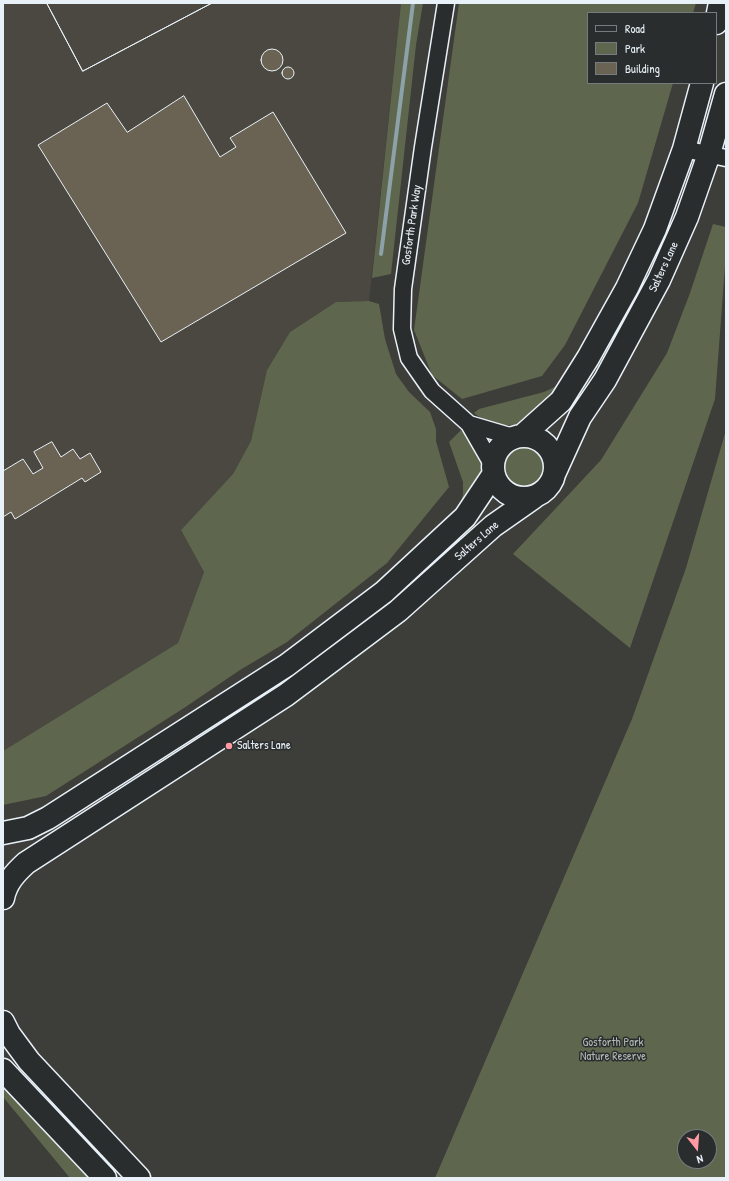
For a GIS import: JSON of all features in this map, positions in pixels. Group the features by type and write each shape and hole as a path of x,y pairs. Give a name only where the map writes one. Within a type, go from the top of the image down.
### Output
{"main road":[{"path":"717,18 720,3"},
{"name":"Salters Lane","path":"517,436 561,401 588,358 626,288 655,229 684,149 702,84"},
{"name":"Salters Lane","path":"555,472 580,417 605,380 659,280 687,217 717,156 726,94"},
{"path":"517,436 538,439 546,444 552,452 555,461 553,481 545,491 533,498 524,499 510,496 499,487 493,470 494,456 498,448 517,436"},
{"name":"Salters Lane","path":"3,833 28,828 48,818 287,665 384,592 465,517 493,470"},
{"name":"Salters Lane","path":"3,898 9,882 17,871 26,863 286,695 398,611 493,526 533,498"},
{"path":"3,1022 9,1034 29,1061 139,1178"},
{"path":"3,1070 105,1178"}],"street":[{"name":"Gosforth Park Way","path":"446,3 423,147 403,289 402,329 409,358 432,391 469,424 493,470"},
{"path":"684,149 717,156"},
{"name":"Gosforth Park Way","path":"469,424 517,436"}],"shaded area":[{"path":"3,3 401,3 369,301 336,302 290,332 267,370 251,441 233,474 181,530 204,572 178,643 3,751"}],"green space":[{"path":"401,3 423,3 416,45 391,274 372,278"},
{"path":"459,3 696,3 693,12 587,12 587,84 673,84 638,203 565,345 542,376 462,399 432,375 414,330"},
{"path":"713,224 726,227 726,253 715,399 630,648 513,554 601,460 667,353 690,293"},
{"path":"369,301 379,304 385,339 396,374 409,392 430,412 436,429 436,441 449,487 387,563 287,642 240,670 184,708 46,796 3,805 3,751 178,643 204,572 181,530 233,474 251,441 267,370 290,332 336,302"},
{"path":"559,385 537,412 530,418 515,425 489,422 474,413 479,409 544,392"},
{"path":"461,430 471,441 479,454 482,469 477,484 459,509 463,494 463,482 449,442"},
{"name":"Gosforth Park Nature Reserve","path":"726,430 726,1178 435,1178 632,719 686,568"},
{"path":"520,445 528,445 533,446 540,451 545,458 545,476 540,483 533,488 520,489 512,486 505,479 502,471 502,463 505,455 512,448"},
{"path":"3,1079 91,1178 70,1178 3,1097"}],"building":[{"path":"47,3 212,3 83,71"},
{"path":"47,3 212,3 83,71"},
{"path":"272,49 280,52 283,60 280,68 272,71 264,68 261,60 264,52"},
{"path":"288,67 292,69 294,73 292,77 288,79 284,77 282,73 284,69"},
{"path":"184,96 220,157 236,147 230,138 273,112 346,233 161,342 38,145 107,103 127,132"},
{"path":"52,442 61,457 73,449 80,459 90,453 101,472 85,482 82,478 15,519 11,512 3,517 3,471 23,459 33,474 43,468 34,452"}],"waterway":[{"path":"381,254 413,3"}],"place":[{"name":"Salters Lane","path":"229,746"}]}
